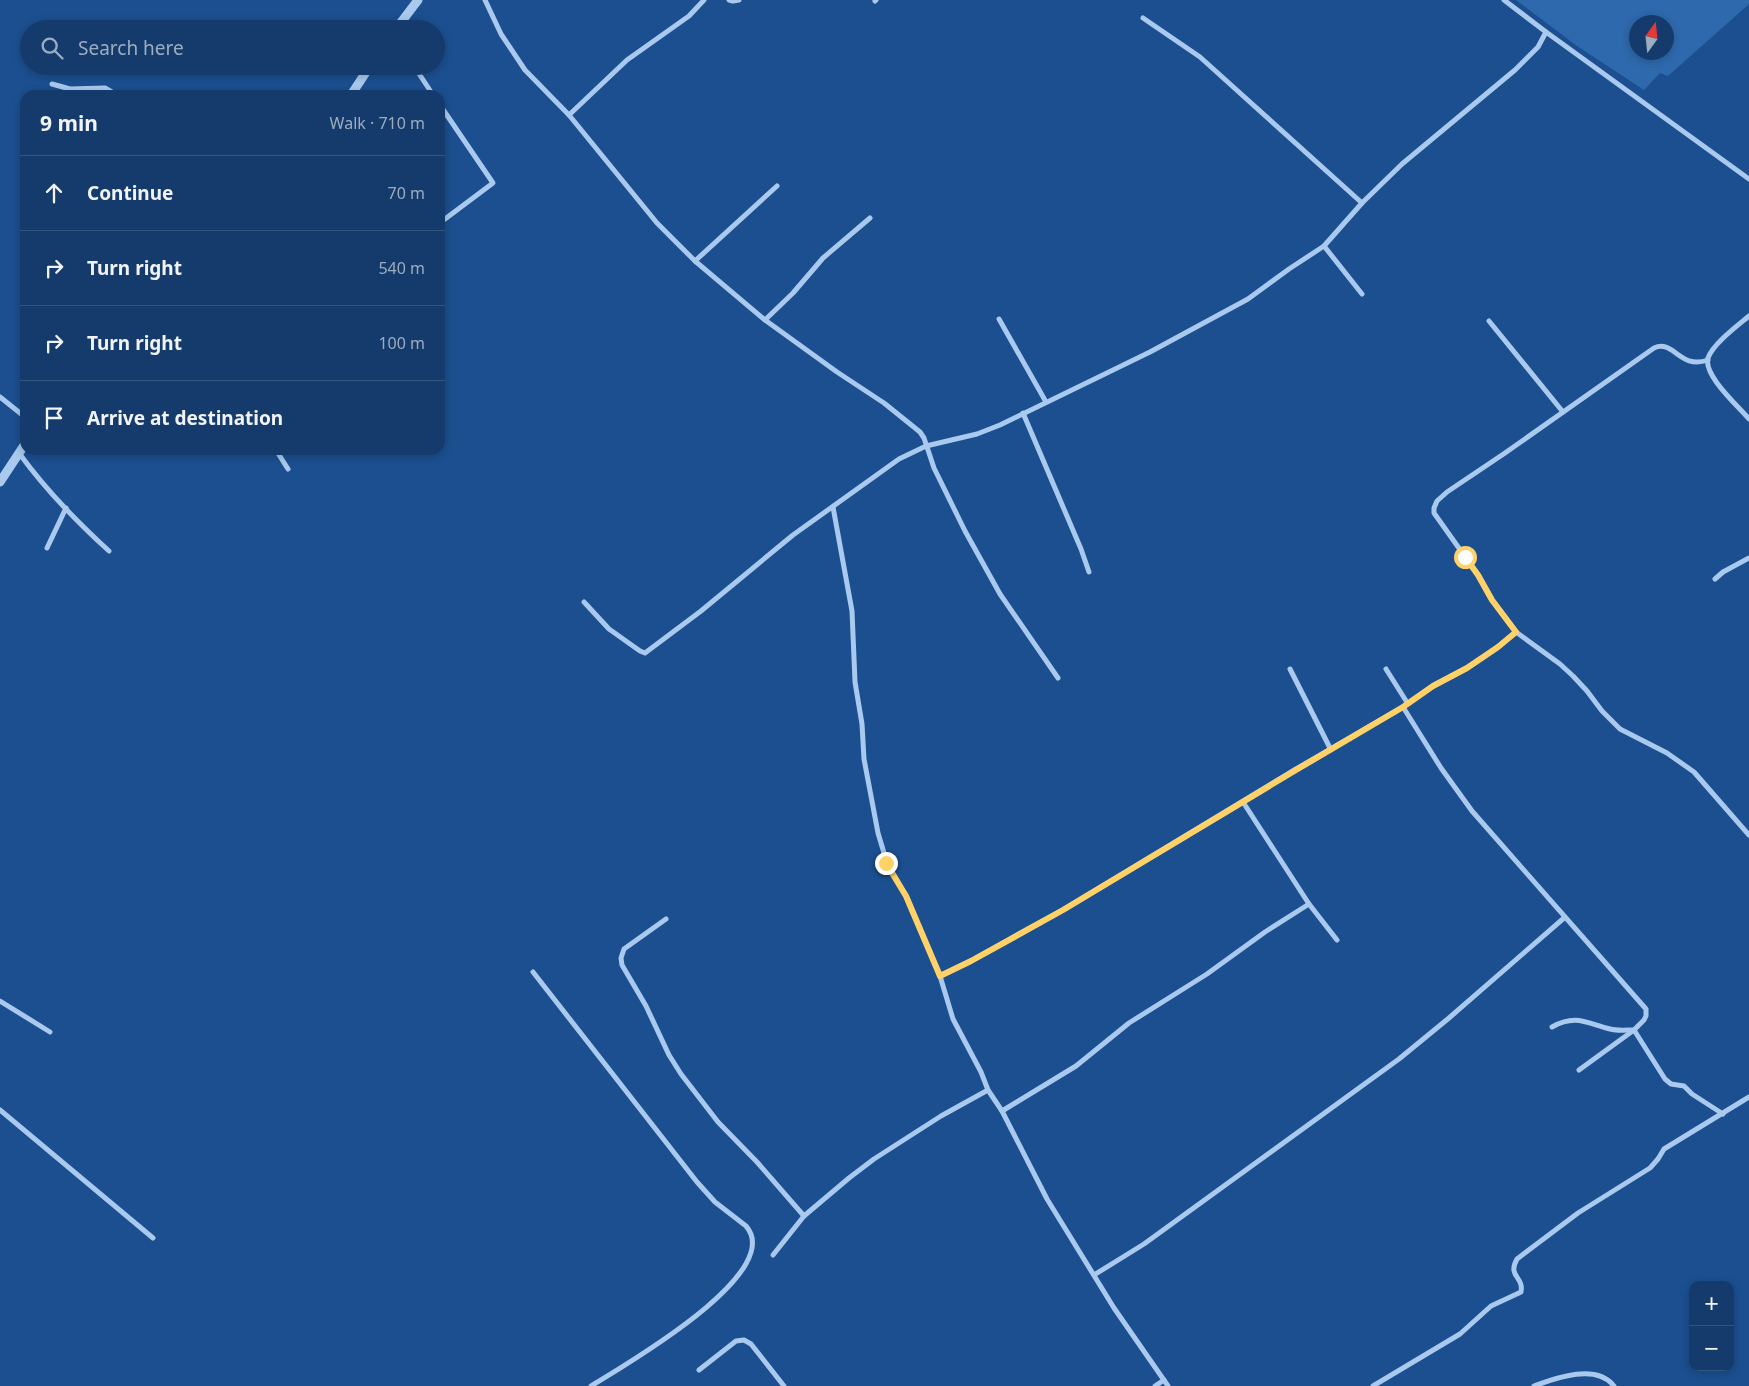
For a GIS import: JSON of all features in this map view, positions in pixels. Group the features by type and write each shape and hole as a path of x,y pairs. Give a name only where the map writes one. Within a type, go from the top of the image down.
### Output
{"street":[{"path":"403,20 418,0"},
{"path":"485,0 501,34 525,70 569,115 657,223 695,262 765,320 884,403 920,432 953,508 1000,594 1058,678"},
{"path":"569,115 627,60 689,16 704,0"},
{"path":"729,0 733,2 739,0"},
{"path":"1504,0 1749,179"},
{"path":"1142,18 1200,57 1362,203"},
{"path":"584,602 609,629 644,653 701,611 793,535 899,459 926,446 976,434 1000,425 1150,352 1248,299 1324,246 1362,203 1416,153 1515,70 1538,47 1546,32"},
{"path":"354,90 364,75"},
{"path":"420,75 430,90"},
{"path":"52,84 70,88 105,88 108,90"},
{"path":"445,112 493,183 445,219"},
{"path":"695,262 777,186"},
{"path":"765,320 794,293 823,258 870,218"},
{"path":"1324,246 1362,294"},
{"path":"1749,316 1720,342 1708,360 1708,366 1714,379 1749,418"},
{"path":"999,319 1046,402"},
{"path":"1489,321 1563,412"},
{"path":"1708,360 1700,362 1684,360 1666,346 1660,345 1447,492 1437,501 1434,513 1478,575 1492,600 1516,632 1560,664 1573,676 1602,711 1620,729 1659,748 1694,772 1749,834"},
{"path":"0,397 20,413"},
{"path":"1023,414 1081,549 1088,572"},
{"path":"0,482 19,453"},
{"path":"20,455 38,479 86,530 109,550"},
{"path":"279,455 288,469"},
{"path":"833,507 852,611 856,682 862,724 864,759 878,833 886,863 906,896 940,976 954,1019 988,1090 1002,1112 1047,1199 1114,1308 1168,1386"},
{"path":"47,548 66,508"},
{"path":"1715,579 1723,572 1749,558"},
{"path":"940,976 1063,910 1406,706 1433,686 1467,668 1516,632"},
{"path":"1290,669 1308,708 1331,750"},
{"path":"1386,669 1441,768 1472,810 1564,918 1646,1009 1644,1020 1634,1030 1579,1070"},
{"path":"1243,802 1309,904 1338,940"},
{"path":"1002,1112 1076,1066 1129,1023 1207,974 1265,932 1309,904"},
{"path":"1094,1275 1144,1244 1399,1059 1564,918"},
{"path":"666,920 624,949 621,958 622,965 646,1006 669,1055 681,1074 718,1122 758,1162 804,1216"},
{"path":"533,972 697,1182 716,1202 746,1226 752,1237 752,1245 744,1265 718,1299 654,1346 591,1386"},
{"path":"0,1001 50,1032"},
{"path":"1552,1027 1569,1020 1581,1020 1611,1030 1634,1030"},
{"path":"1634,1030 1665,1079 1671,1084 1684,1086 1692,1094 1722,1114"},
{"path":"773,1255 804,1216 874,1159 941,1116 988,1090"},
{"path":"1374,1386 1460,1334 1491,1306 1521,1292 1522,1286 1513,1266 1517,1259 1578,1213 1650,1168 1658,1160 1664,1149 1749,1097"},
{"path":"0,1110 153,1238"},
{"path":"699,1370 733,1342 744,1340 751,1344 784,1386"},
{"path":"1534,1386 1560,1377 1578,1374 1600,1376 1614,1386"},
{"path":"1155,1386 1164,1380"}],"shaded area":[{"path":"1516,0 1749,0 1749,4 1668,76 1660,73 1644,90 1577,46"}],"route":[{"path":"886,863 906,896 940,976 971,961 1063,910 1403,707 1433,686 1467,668 1498,647 1516,632 1492,600 1465,557"}]}
